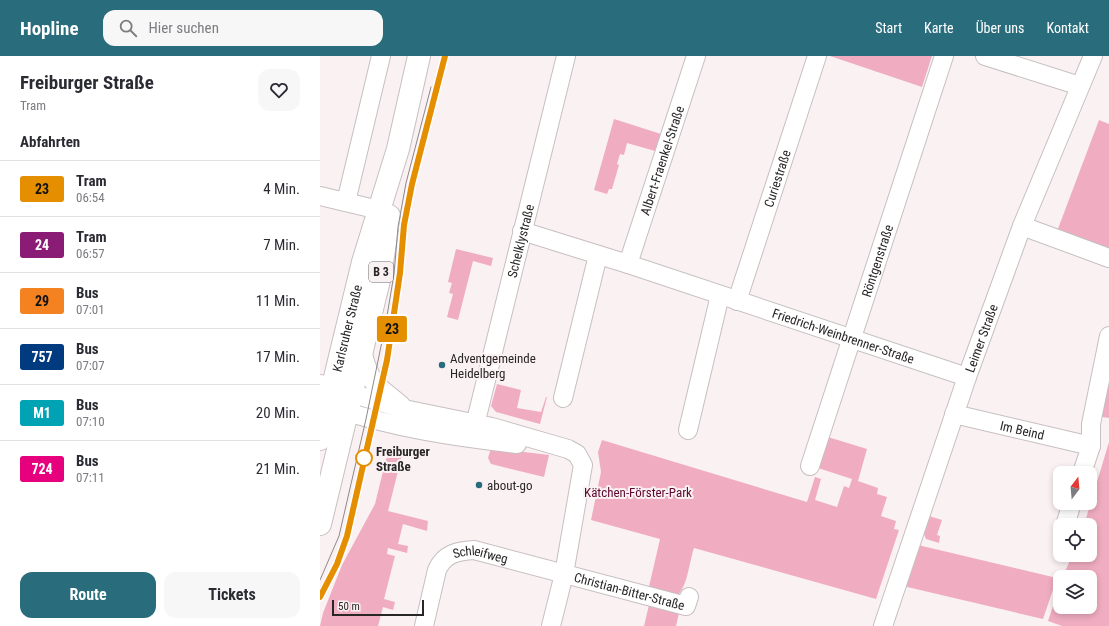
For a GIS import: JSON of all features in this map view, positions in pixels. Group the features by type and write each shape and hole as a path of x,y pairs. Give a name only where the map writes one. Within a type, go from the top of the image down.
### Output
{"main road":[{"name":"Karlsruher Straße","path":"320,524 334,398 363,262 398,149 419,56"},
{"name":"Karlsruher Straße","path":"320,439 334,398 362,351 380,276 398,149"}],"street":[{"path":"346,202 381,56"},
{"name":"Schelklystraße","path":"473,431 566,56"},
{"name":"Albert-Fraenkel-Straße","path":"628,264 696,56"},
{"name":"Curiestraße","path":"737,301 817,56"},
{"name":"Röntgenstraße","path":"810,466 944,56"},
{"path":"985,56 1080,86"},
{"name":"Leimer Straße","path":"883,626 967,376 1022,226 1093,56"},
{"path":"320,196 379,210"},
{"path":"1022,226 1109,258"},
{"name":"Friedrich-Weinbrenner-Straße","path":"522,231 628,264 851,339 967,376"},
{"path":"563,398 598,255"},
{"path":"688,430 720,295"},
{"path":"1084,466 1091,446 1091,424 1109,336"},
{"name":"Karlsruher Straße","path":"362,351 374,383 404,409"},
{"name":"Christian-Bitter-Straße","path":"334,398 404,409 473,431"},
{"name":"Christian-Bitter-Straße","path":"334,398 373,421 410,429 473,431 492,428 568,449 577,454 583,465 564,574 552,626"},
{"name":"Im Beind","path":"954,414 1091,446"},
{"name":"Schleifweg","path":"424,626 437,570 441,561 450,555 462,551 474,550 564,574"},
{"name":"Christian-Bitter-Straße","path":"564,574 686,606 689,597"}],"green space":[{"path":"830,56 932,56 922,87"},
{"path":"614,119 661,134 655,151 627,143 624,155 620,154 617,164 619,165 612,189 609,189 607,194 594,190"},
{"path":"1099,120 1109,124 1109,253 1056,234"},
{"path":"456,249 493,258 491,266 473,261 458,320 447,317 453,294 449,293 452,283 448,282"},
{"path":"1109,363 1109,418 1102,417 1098,407"},
{"path":"497,384 521,390 517,408 541,412 547,397 540,424 496,412 491,406"},
{"name":"Kätchen-Förster-Park","path":"828,437 867,449 858,481 878,488 877,494 887,497 881,516 896,521 894,529 899,530 876,599 694,548 686,581 680,593 676,597 648,591 660,539 591,520 601,472 598,452 602,440 807,502 815,477 821,479 815,500 837,507 844,486 849,488 852,479 818,468"},
{"path":"1109,442 1109,626 1062,626 1048,621 1053,606 1053,614 1097,614 1097,570 1066,570 1069,562 1097,562 1097,518 1086,518 1089,510 1097,510 1097,482"},
{"path":"491,448 549,455 544,477 491,464 488,458"},
{"path":"397,450 403,451 388,511 428,521 427,531 403,524 398,544 408,546 407,553 388,548 387,554 395,556 384,599 395,602 393,610 383,607 378,626 320,626 323,613 342,565 375,504 386,459"},
{"path":"929,516 942,520 937,535 940,536 939,543 926,539 924,534"},
{"path":"918,545 1053,577 1053,590 1043,619 903,586"},
{"path":"649,605 679,613 676,626 644,626"}],"tram line":[{"path":"320,597 337,564 347,536 378,401 394,321 404,225 412,184 445,56"},
{"name":"23","path":"320,597 337,564 347,536 387,360 394,321 404,225 412,184 445,56"},
{"path":"320,580 339,536 366,419 386,322 394,274 398,227 406,183 431,87"}],"place":[{"name":"Adventgemeinde Heidelberg","path":"442,365"},
{"name":"Freiburger Straße","path":"364,458"},
{"name":"about-go","path":"479,485"}]}
